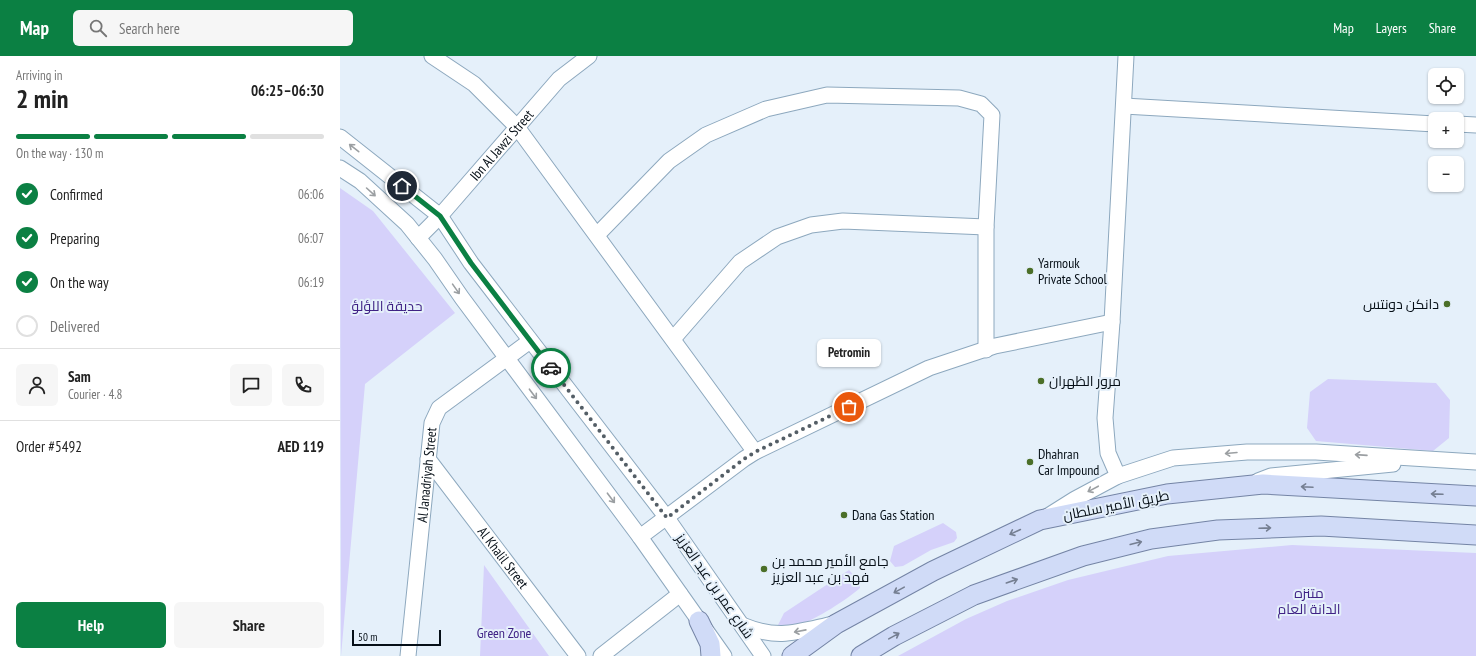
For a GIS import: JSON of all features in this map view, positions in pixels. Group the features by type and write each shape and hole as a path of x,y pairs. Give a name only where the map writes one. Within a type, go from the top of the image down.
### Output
{"main road":[{"name":"طريق الأمير سلطان","path":"792,656 838,623 933,571 1040,520 1167,494 1263,484 1476,496"},
{"path":"861,656 894,636 974,595 1083,556 1151,539 1218,530 1321,526 1476,535"},
{"path":"699,621 710,644 711,656"}],"street":[{"path":"432,56 474,84 517,127 755,452"},
{"name":"Ibn Al Jawzi Street","path":"418,238 440,216 559,80 589,56"},
{"path":"1118,476 1108,452 1105,418 1112,322 1126,56"},
{"path":"596,235 669,161 706,135 766,109 827,95 960,98 980,104 992,115 986,227 986,350"},
{"path":"1124,106 1428,124"},
{"path":"1464,124 1476,125"},
{"name":"شارع عمر بن عبد العزيز","path":"340,137 440,216 471,263 667,518 763,656"},
{"path":"340,168 360,181 407,224 640,537 724,656"},
{"path":"673,339 740,262 777,237 811,225 844,221 986,227"},
{"path":"640,537 755,452 929,368 995,346 1112,322"},
{"name":"Al Janadriyah Street","path":"408,656 432,423 439,408 530,341"},
{"path":"1040,520 1074,499 1118,476 1173,458 1247,452 1316,452 1476,462"},
{"name":"Al Khalil Street","path":"428,459 578,656"},
{"path":"1244,486 1271,476 1438,460"},
{"path":"601,656 680,594"},
{"path":"742,625 766,633 784,634 838,623"}],"green space":[{"name":"حديقة اللؤلؤ","path":"340,188 373,211 455,313 365,384 341,656"},
{"path":"1328,379 1436,383 1450,400 1449,438 1433,451 1316,441 1307,428 1310,392"},
{"path":"943,523 956,532 957,538 954,542 931,550 903,566 895,567 890,561 894,546"},
{"name":"متنزه الدانة العام","path":"1292,545 1476,553 1476,656 898,656 966,619 1007,601 1068,580 1168,556"},
{"name":"Green Zone","path":"484,565 549,656 480,656"},
{"path":"849,570 860,582 860,588 855,592 814,619 800,624 778,625 784,613"}],"way so far":[{"path":"551,368 667,518 755,452 849,407"}],"place":[{"name":"Yarmouk Private School","path":"1030,271"},
{"name":"دانكن دونتس","path":"1447,304"},
{"name":"مرور الظهران","path":"1041,381"},
{"name":"Petromin","path":"849,407"},
{"name":"Dhahran Car Impound","path":"1030,462"},
{"name":"Dana Gas Station","path":"844,515"},
{"name":"جامع الأمير محمد بن فهد بن عبد العزيز","path":"764,569"}],"route":[{"path":"402,186 440,216 471,263 551,368"}]}
